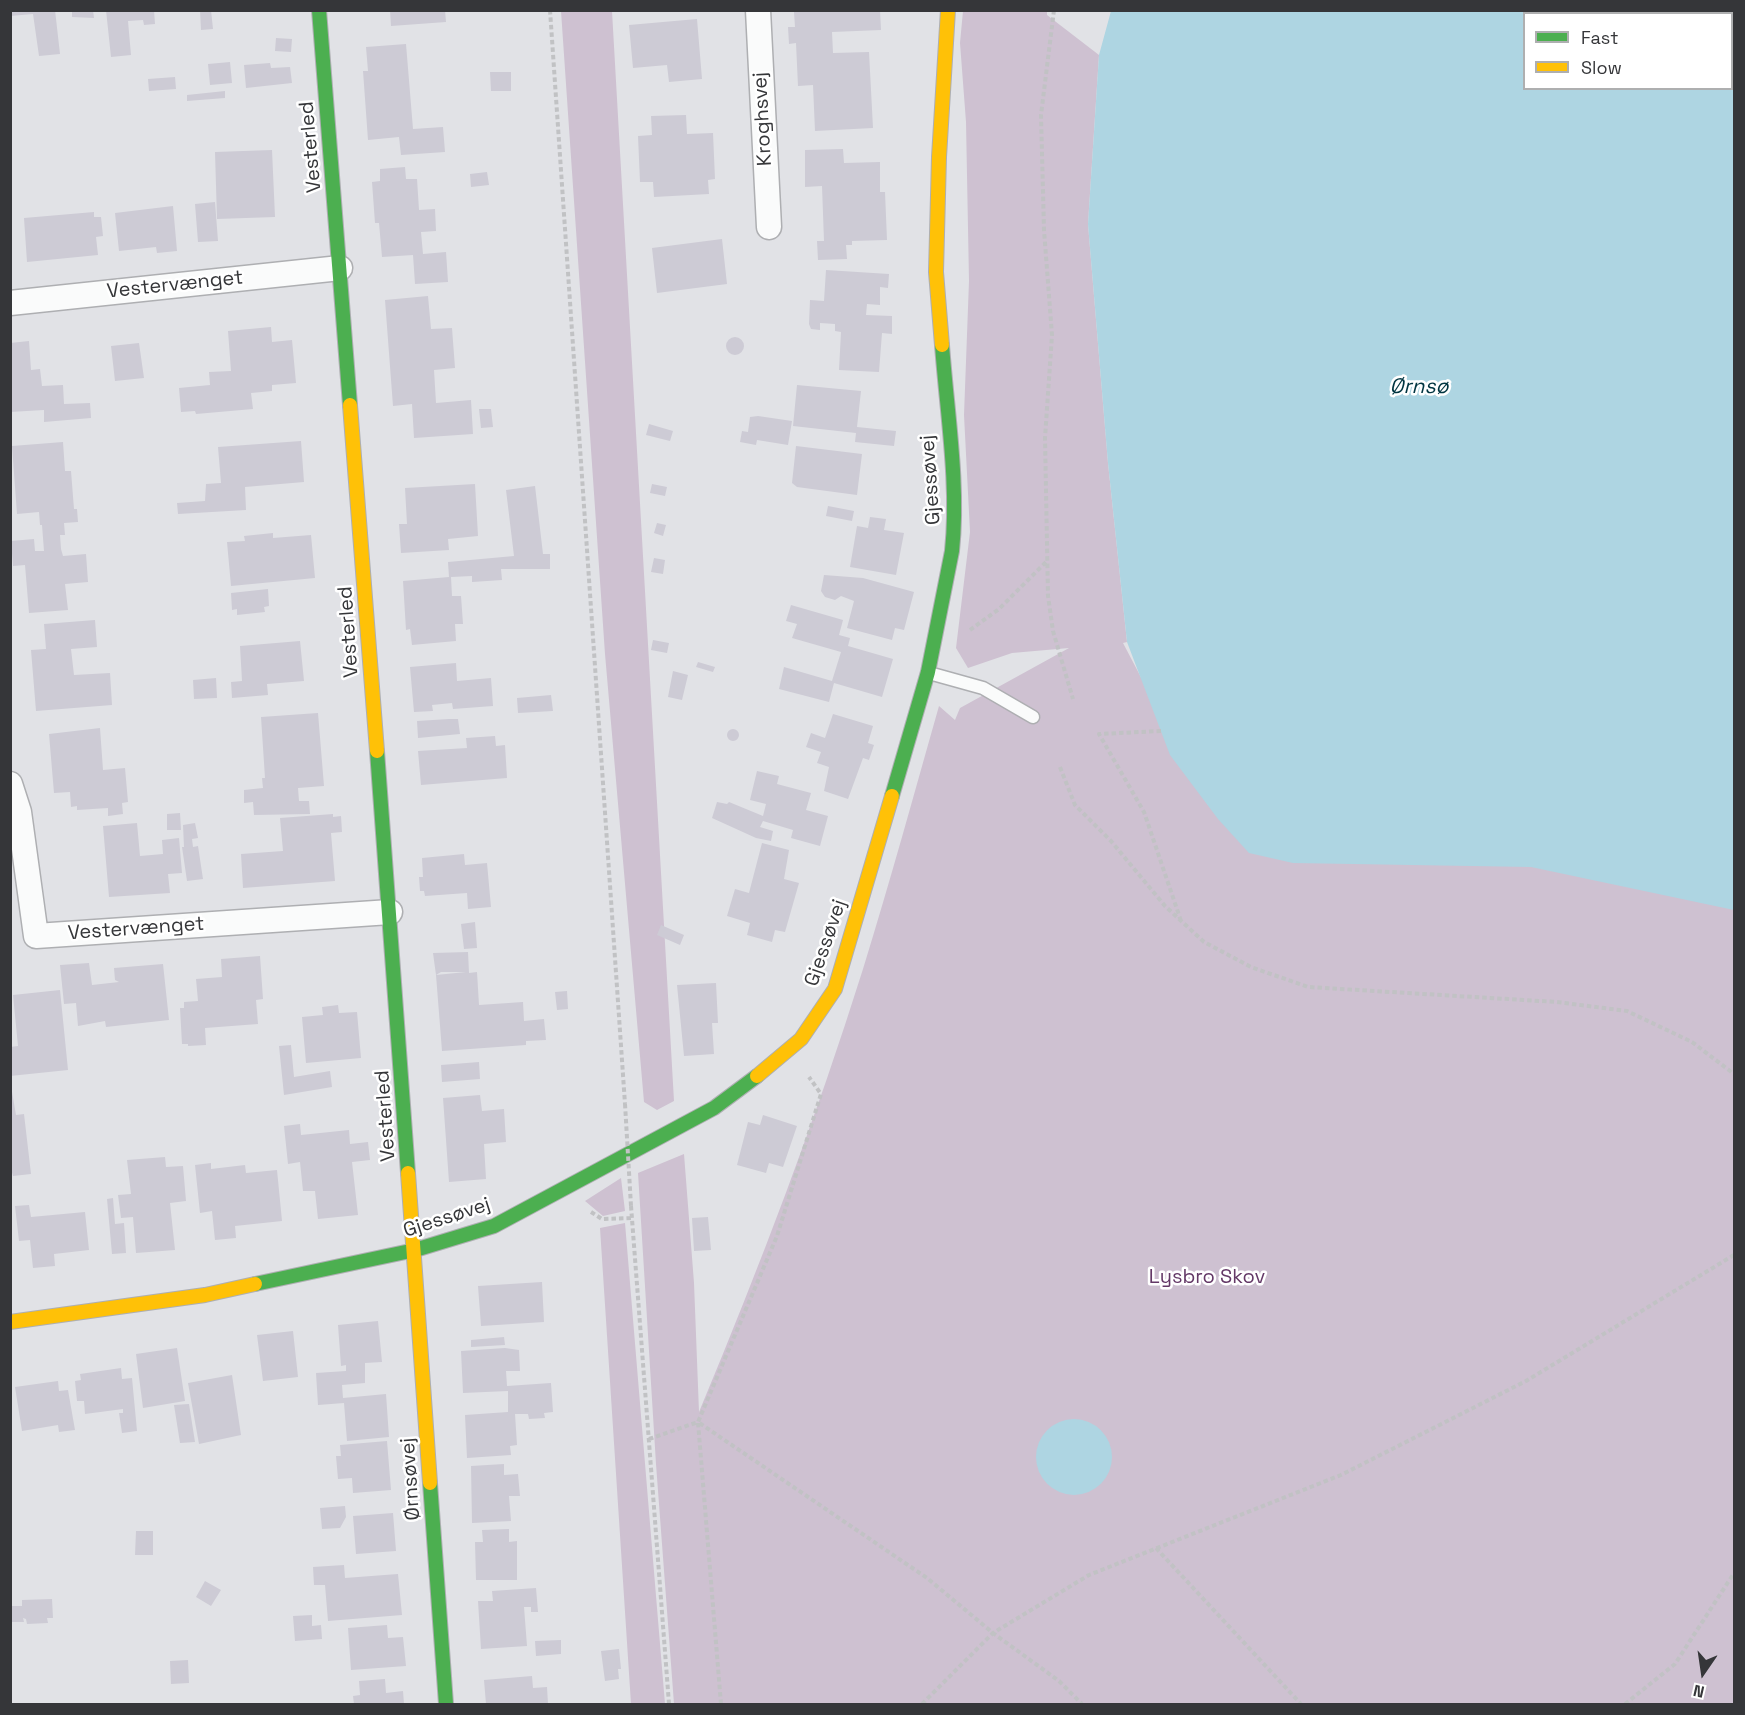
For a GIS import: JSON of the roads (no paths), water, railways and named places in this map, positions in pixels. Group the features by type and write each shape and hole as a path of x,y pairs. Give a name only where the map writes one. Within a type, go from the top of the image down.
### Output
{"street":[{"name":"Vesterled","path":"319,10 415,1250"},
{"name":"Kroghsvej","path":"758,10 769,227"},
{"name":"Gjessøvej","path":"10,1322 205,1295 415,1250 494,1226 602,1171 714,1108 801,1039 835,989 928,672 954,531 936,272 939,146 948,10"},
{"name":"Vestervænget","path":"10,303 340,268"},
{"name":"Vestervænget","path":"10,784 19,812 36,936 390,912"},
{"name":"Ørnsøvej","path":"415,1250 446,1704"}],"lane":[{"path":"928,672 983,688 1033,717"}],"water":[{"name":"Ørnsø","path":"1111,11 1734,11 1734,910 1531,867 1293,863 1249,853 1218,819 1170,755 1127,642 1108,463 1088,224 1099,55"},
{"path":"1074,1419 1088,1422 1101,1430 1109,1443 1112,1457 1109,1471 1101,1484 1088,1492 1074,1495 1060,1492 1047,1484 1039,1471 1036,1457 1039,1443 1047,1430 1060,1422"}],"park label":[{"name":"Lysbro Skov","path":"1207,1278"}]}
